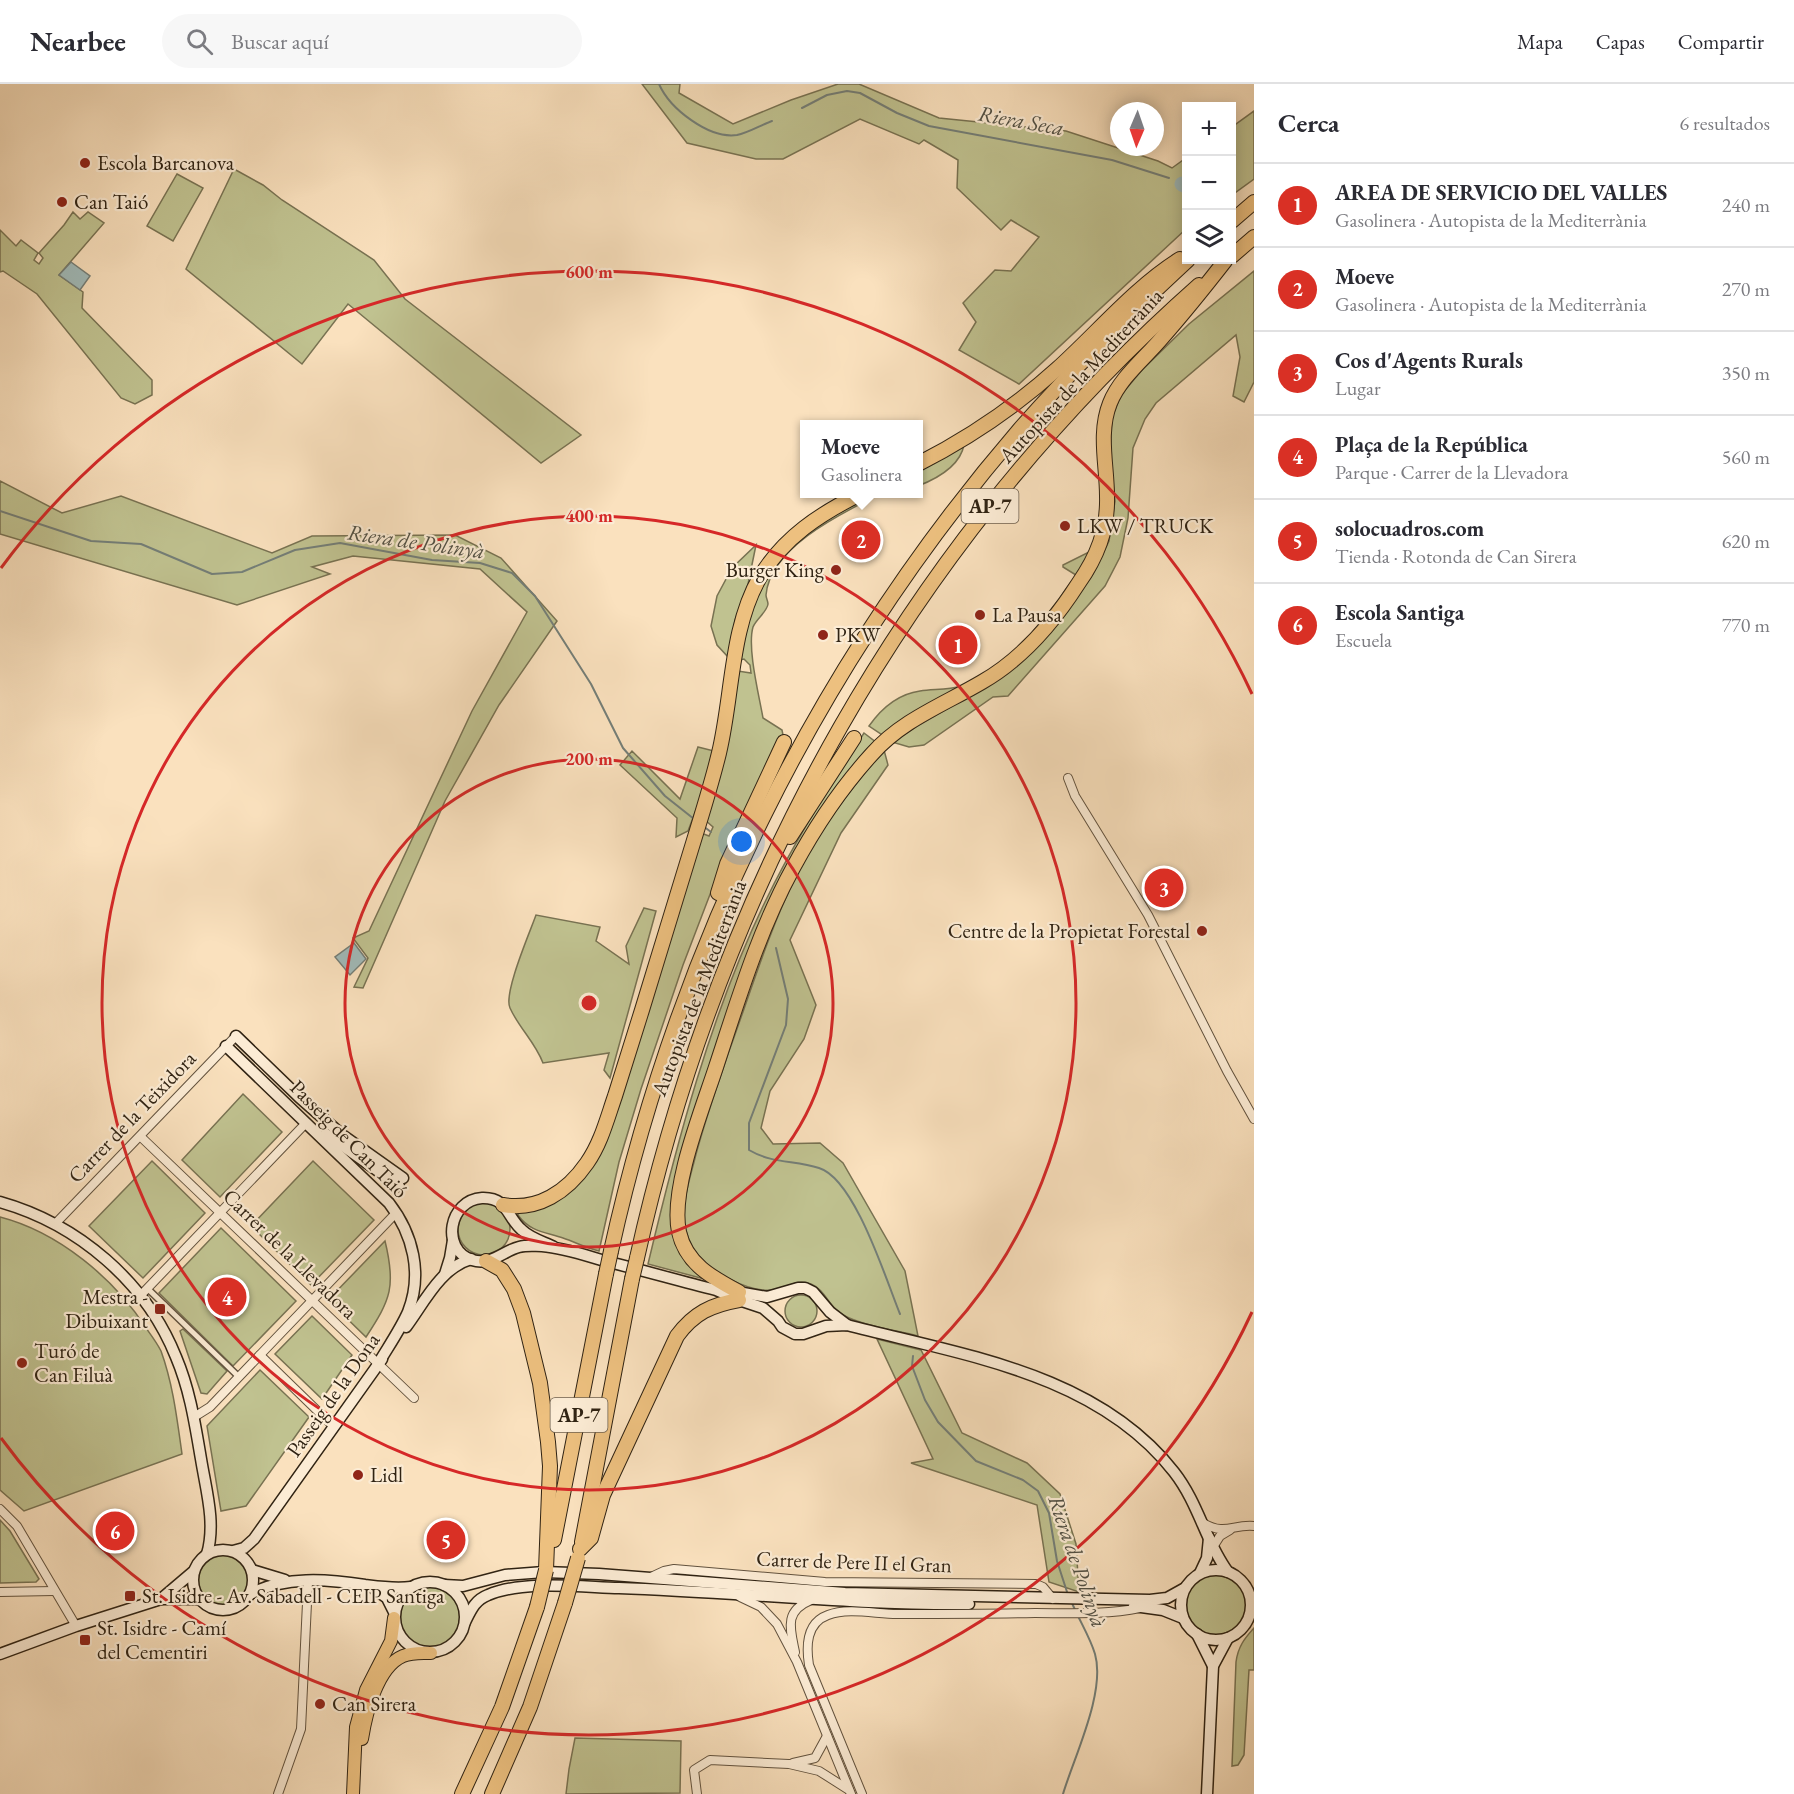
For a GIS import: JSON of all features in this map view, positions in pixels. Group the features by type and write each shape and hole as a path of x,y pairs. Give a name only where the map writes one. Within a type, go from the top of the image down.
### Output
{"highway":[{"path":"1236,218 1254,202"},
{"name":"Autopista de la Mediterrània","path":"1236,252 1254,237"},
{"path":"923,461 980,429 1022,399 1159,272 1182,257"},
{"name":"Autopista de la Mediterrània","path":"462,1794 502,1707 537,1606 587,1377 611,1251 648,1105 701,953 740,863 800,746 850,659 952,512 1022,427 1118,325 1184,264"},
{"name":"Autopista de la Mediterrània","path":"492,1794 530,1707 579,1554 632,1279 655,1182 685,1078 722,974 761,881 814,774 855,699 906,620 978,521 1095,385 1222,264"},
{"path":"739,1296 699,1268 686,1250 679,1231 678,1220 681,1182 719,1058 772,910 820,822 848,782 883,742 910,720 982,682 1014,659 1042,632 1076,588 1097,552 1106,524 1104,433 1110,403 1127,376 1186,312 1224,264"},
{"path":"1103,400 1131,364 1186,312"},
{"path":"503,1205 523,1207 550,1198 579,1174 594,1152 605,1127 628,1056 704,808 719,754 747,606 760,576 771,561 806,525 852,498"},
{"path":"761,881 854,738"},
{"path":"701,953 727,864 784,742"},
{"path":"486,1261 502,1270 514,1289 523,1312 544,1401 549,1458 548,1561"},
{"path":"579,1554 591,1538 603,1495 677,1336 689,1321 703,1310 739,1296"},
{"path":"353,1794 356,1727 366,1690 391,1641 394,1615"},
{"path":"359,1794 364,1728 380,1680 392,1664 403,1656 411,1653 431,1653"}],"main road":[{"name":"Passeig de Can Taió","path":"230,1050 243,1057 323,1131 401,1182 298,1097 236,1036"},
{"name":"Passeig de Can Taió","path":"230,1050 389,1203 410,1240 415,1272 414,1290 408,1312 378,1364"},
{"path":"554,1247 525,1233 503,1205 488,1198 478,1198 468,1202 454,1216 453,1240 458,1250 471,1259 486,1261 528,1245 554,1247 739,1296 763,1308 782,1327 795,1334 810,1332 826,1326 847,1325 1021,1371 1073,1392 1098,1405 1119,1420 1156,1453 1190,1494 1211,1542 1228,1572"},
{"path":"0,1202 34,1213 99,1253 144,1292 171,1345 194,1417 211,1522 207,1554 194,1571 161,1599"},
{"path":"506,1252 512,1243 515,1222"},
{"name":"Passeig de la Dona","path":"445,1274 453,1240"},
{"name":"Passeig de la Dona","path":"230,1551 244,1548 254,1539 445,1274 455,1266 471,1259"},
{"path":"739,1296 767,1297 805,1288 818,1297 830,1312 847,1325"},
{"path":"778,1321 777,1306 784,1294"},
{"path":"810,1332 821,1320 822,1304 818,1297"},
{"path":"211,1522 230,1551 250,1567 288,1581"},
{"name":"Passeig de la Dona","path":"250,1567 254,1539"},
{"path":"1079,1601 1160,1599 1185,1588 1200,1573 1211,1542"},
{"path":"207,1554 230,1551"},
{"path":"194,1571 194,1589 199,1599 213,1609 228,1610 245,1601 250,1594 253,1584 250,1567"},
{"path":"1185,1588 1181,1603 1183,1618 1188,1627 1197,1634 1211,1639 1228,1638 1237,1633 1250,1619 1251,1593 1241,1581 1228,1572 1219,1570 1200,1573"},
{"path":"250,1594 288,1581 367,1585 389,1589 411,1587 428,1582 444,1586 463,1586 505,1575 528,1572 579,1573 846,1593 1079,1601 1144,1607 1167,1611 1183,1618"},
{"path":"367,1585 387,1598 398,1631 405,1642 416,1650 431,1653 452,1645 462,1632 473,1606 483,1597 520,1588 556,1586 936,1604 1058,1600"},
{"path":"444,1586 458,1596 464,1607 465,1622"},
{"path":"394,1615 399,1598 411,1587"},
{"path":"0,1654 76,1626 161,1599 199,1599"},
{"path":"1197,1634 1213,1666"},
{"path":"1207,1794 1213,1666 1228,1638"}],"street":[{"path":"1068,778 1075,796 1148,915 1227,1071 1254,1119"},
{"name":"Carrer de la Teixidora","path":"55,1224 230,1050 236,1036"},
{"path":"239,1377 144,1292 306,1123"},
{"name":"Carrer de la Llevadora","path":"141,1137 414,1398"},
{"path":"194,1417 210,1407 396,1213"},
{"path":"260,1354 334,1427"},
{"path":"0,1509 17,1526 76,1626"},
{"path":"1203,1523 1219,1530 1244,1525 1254,1526"},
{"path":"1211,1542 1231,1529"},
{"path":"278,1794 301,1729 308,1581"},
{"path":"0,1592 54,1591"},
{"path":"731,1593 761,1607 777,1624 797,1662 850,1792"},
{"path":"797,1662 790,1626 792,1617 796,1609 813,1599"},
{"path":"862,1794 809,1665 806,1647 813,1625 828,1615 847,1612 1050,1613 1124,1611 1144,1607"},
{"path":"789,1764 815,1758 827,1736"},
{"path":"697,1794 694,1770 710,1760 789,1764 819,1771 850,1792"}],"green space":[{"path":"642,84 680,84 679,93 733,124 838,84 859,84 939,118 1066,131 1110,145 1110,156 1143,156 1172,168 1182,161 1182,233 1019,384 959,350 976,322 963,303 995,270 1011,271 1039,237 1011,220 1001,230 957,188 958,160 924,140 919,144 860,119 783,159 756,159 687,143"},
{"path":"1254,111 1254,179 1236,192 1236,156 1236,124"},
{"path":"234,169 263,185 374,260 405,299 581,435 541,463 348,304 302,364 186,269"},
{"path":"177,174 203,188 173,241 147,226"},
{"path":"73,212 80,219 88,212 104,223 59,275 83,292 82,308 152,380 152,395 135,404 121,398 37,294 3,271 0,272 0,230 16,246 21,240 38,253 34,260 39,264 43,258 39,253"},
{"path":"1254,271 1254,382 1244,402 1233,396 1240,357 1236,335 1156,403 1145,419 1133,448 1128,518 1120,557 1105,586 1008,696 993,697 924,745 909,747 892,742 1007,674 1064,615 1093,574 1109,541 1115,501 1110,453 1112,417 1121,395 1142,370 1189,324"},
{"path":"964,445 958,459 946,471 923,484 923,465"},
{"path":"0,481 62,513 121,496 272,553 312,536 455,535 501,558 557,621 499,705 445,801 363,988 354,987 368,958 353,938 369,931 472,711 527,612 480,569 353,556 312,567 330,574 237,605 0,534"},
{"path":"859,498 872,498 826,523 793,548 780,562 770,578 766,595 767,607 753,627 752,659 763,718 782,730 783,735 722,863 683,965 619,1162 599,1251 544,1233 523,1221 518,1215 519,1212 587,1171 701,833 709,836 713,827 705,820 738,671 751,673 750,665 744,659 740,660 752,602 772,567 785,551 815,525"},
{"path":"756,545 747,589 735,620 729,658 717,645 711,626 717,596 732,568"},
{"path":"1093,552 1038,630 1000,666 884,736 869,726 885,708 904,695 961,686 995,667 1026,639 1076,575 1063,565"},
{"path":"864,733 877,743 771,903 673,1223 708,1280 648,1264 683,1126 711,1034 745,945 787,858"},
{"path":"698,747 714,751 688,831 676,837 677,818 620,765 632,751 680,799"},
{"path":"884,750 888,765 841,833 790,940 816,1005 804,1039 770,1091 761,1128 773,1144 820,1143 843,1163 905,1271 918,1336 851,1319 838,1312 820,1290 805,1282 773,1290 763,1290 731,1280 711,1268 697,1254 688,1238 684,1220 687,1191 706,1122 777,919 796,876 825,826"},
{"path":"644,908 656,911 610,1078 604,1070 609,1053 543,1063 510,1008 509,1001 510,990 523,948 536,915 600,927 596,941 629,964 626,946"},
{"path":"243,1094 282,1132 220,1197 182,1160"},
{"path":"152,1161 205,1213 143,1278 89,1226"},
{"path":"313,1161 374,1220 311,1285 251,1226"},
{"path":"484,1203 494,1205 502,1211 508,1219 510,1229 508,1239 502,1247 494,1253 484,1255 474,1253 466,1247 460,1239 458,1229 460,1219 466,1211 474,1205"},
{"path":"0,1217 43,1234 83,1259 133,1309 161,1351 172,1389 182,1454 24,1511 0,1490"},
{"path":"221,1228 296,1301 233,1366 159,1293"},
{"path":"385,1241 390,1270 389,1292 381,1312 366,1337 328,1300"},
{"path":"801,1295 813,1299 817,1311 813,1323 801,1327 789,1323 785,1311 789,1299"},
{"path":"312,1316 352,1355 322,1399 275,1354"},
{"path":"183,1329 227,1371 207,1394 201,1393 180,1331"},
{"path":"877,1339 921,1350 962,1433 1027,1463 1060,1494 1076,1544 1079,1592 1049,1582 1037,1505 911,1463 933,1459"},
{"path":"260,1370 309,1417 246,1506 221,1511 207,1426"},
{"path":"0,1520 10,1531 39,1579 36,1582 0,1583"},
{"path":"223,1550 240,1555 248,1563 253,1580 248,1597 240,1605 223,1610 206,1605 198,1597 193,1580 198,1563 206,1555"},
{"path":"1216,1570 1229,1573 1241,1580 1248,1592 1251,1605 1248,1618 1241,1630 1229,1637 1216,1640 1203,1637 1191,1630 1184,1618 1181,1605 1184,1592 1191,1580 1203,1573"},
{"path":"423,1582 437,1582 450,1588 459,1597 465,1610 463,1630 455,1642 437,1652 423,1652 410,1646 401,1637 395,1624 395,1610 401,1597 410,1588"},
{"path":"1254,1628 1254,1670 1249,1670 1244,1755 1238,1765 1232,1766 1236,1662 1242,1644"},
{"path":"575,1738 681,1741 680,1793 566,1794"}],"water":[{"path":"71,262 90,276 80,290 59,275"},
{"path":"354,943 366,959 350,975 335,957"}],"waterway":[{"name":"Riera Seca","path":"659,84 664,94 681,112 715,132 737,135 772,121"},
{"name":"Riera Seca","path":"802,108 827,95 847,91 860,93 897,113 929,126 1112,160 1169,178"},
{"name":"Riera de Polinyà","path":"0,511 91,541 141,544 212,574 242,572 295,550 340,543 432,560 480,563 512,573 535,596 591,684 623,748 665,796 694,819"},
{"name":"Riera de Polinyà","path":"703,826 711,832"},
{"name":"Riera de Polinyà","path":"776,948 788,999 786,1025 749,1123 749,1150 767,1158 819,1168 832,1176 845,1191 868,1232 900,1314"},
{"name":"Riera de Polinyà","path":"913,1356 912,1366 925,1400 938,1422 976,1461 1023,1480 1038,1491 1049,1513 1057,1561 1068,1595"},
{"name":"Riera de Polinyà","path":"1063,1794 1093,1705 1097,1669 1093,1648 1072,1603"}],"place":[{"name":"Escola Barcanova","path":"85,163"},
{"name":"Can Taió","path":"62,202"},
{"name":"LKW / TRUCK","path":"1065,526"},
{"name":"Moeve","path":"861,540"},
{"name":"Burger King","path":"836,570"},
{"name":"La Pausa","path":"980,615"},
{"name":"PKW","path":"823,635"},
{"name":"AREA DE SERVICIO DEL VALLES","path":"958,645"},
{"name":"Cos d'Agents Rurals","path":"1164,888"},
{"name":"Centre de la Propietat Forestal","path":"1202,931"},
{"name":"Plaça de la República","path":"227,1297"},
{"name":"Mestra - Dibuixant","path":"160,1309"},
{"name":"Turó de Can Filuà","path":"22,1363"},
{"name":"Lidl","path":"358,1475"},
{"name":"Escola Santiga","path":"115,1531"},
{"name":"solocuadros.com","path":"446,1540"},
{"name":"St. Isidre - Av. Sabadell - CEIP Santiga","path":"130,1596"},
{"name":"St. Isidre - Camí del Cementiri","path":"85,1640"},
{"name":"Can Sirera","path":"320,1704"}]}
